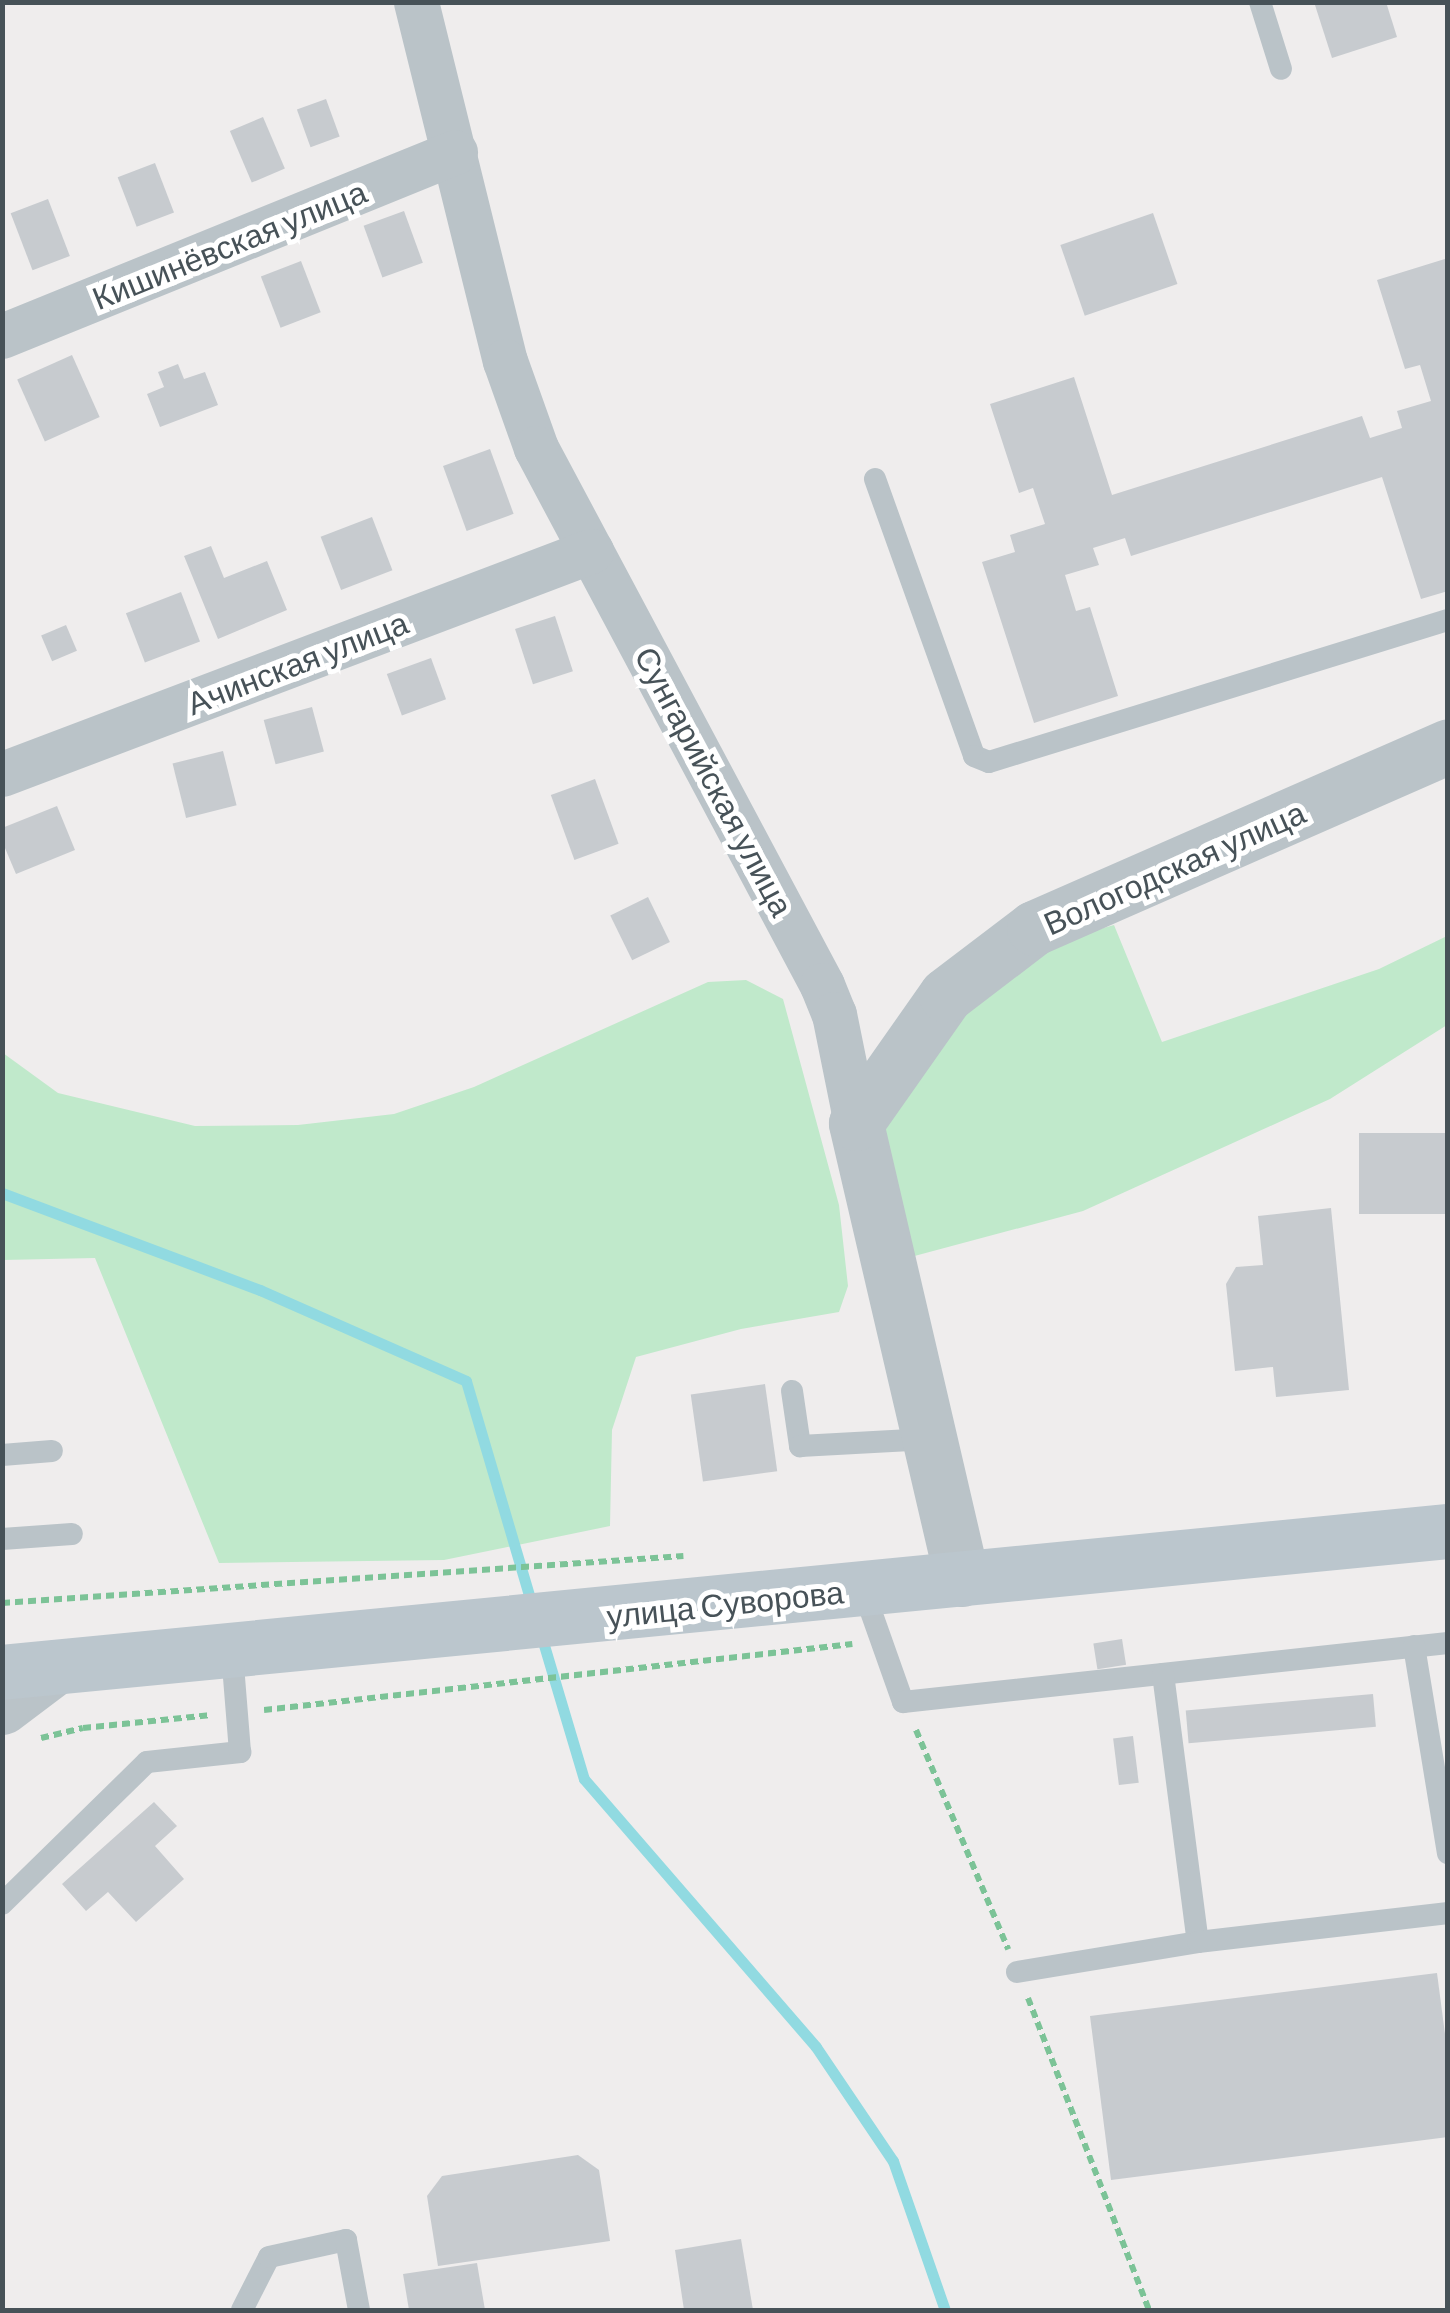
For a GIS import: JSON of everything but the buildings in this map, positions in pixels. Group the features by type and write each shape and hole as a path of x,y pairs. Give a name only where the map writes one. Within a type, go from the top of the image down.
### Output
{"main road":[{"name":"улица Суворова","path":"28,1670 1448,1532"}],"street":[{"name":"Сунгарийская улица","path":"416,2 505,361 536,448 834,1014 962,1579"},
{"name":"Кишинёвская улица","path":"2,336 455,152"},
{"name":"Ачинская улица","path":"2,774 592,551"},
{"name":"Вологодская улица","path":"856,1123 946,995 1034,928 1448,746"},
{"path":"18,1724 28,1670"}],"lane":[{"path":"1260,2 1281,69"},
{"path":"875,478 974,756 989,762 1448,620"},
{"path":"792,1391 800,1446 932,1439"},
{"path":"2,1455 52,1451"},
{"path":"2,1539 72,1534"},
{"path":"863,1589 903,1702 1448,1643"},
{"path":"1414,1646 1448,1853"},
{"path":"2,1904 147,1762 240,1752 232,1653"},
{"path":"1164,1674 1198,1942"},
{"path":"1018,1972 1198,1942 1448,1912"},
{"path":"242,2310 269,2256 346,2240 358,2310"}],"path":[{"path":"2,1603 692,1555"},
{"path":"18,1724 82,1728 881,1641"},
{"path":"903,1702 1018,1972 1150,2310"}],"green space":[{"path":"1114,925 1162,1042 1379,969 1447,936 1447,1025 1330,1099 1083,1211 907,1258 880,1134 957,1016 1050,943"},
{"path":"746,980 783,999 839,1205 848,1286 839,1312 741,1329 636,1357 612,1430 610,1526 444,1560 219,1563 95,1258 3,1260 3,1053 58,1093 195,1126 298,1125 394,1114 474,1087 708,982"}],"waterway":[{"path":"2,1193 260,1290 466,1381 533,1608"},
{"path":"541,1635 584,1779 816,2047 893,2161 945,2310"}]}
